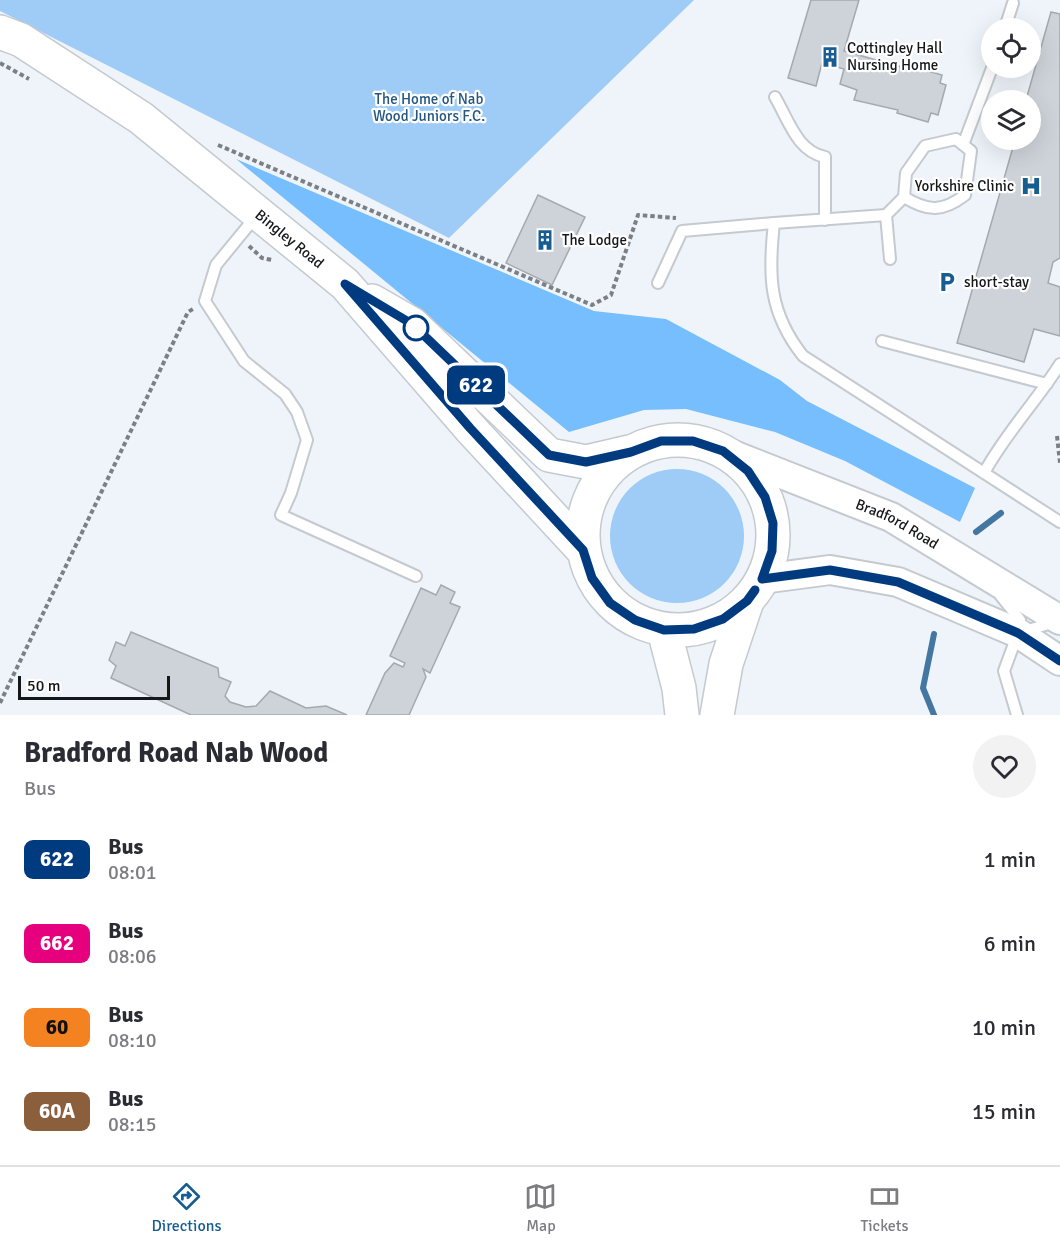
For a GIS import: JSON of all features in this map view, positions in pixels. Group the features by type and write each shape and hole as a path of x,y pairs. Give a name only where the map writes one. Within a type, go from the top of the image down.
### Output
{"highway":[{"name":"Bingley Road","path":"0,32 21,40 141,118 345,284 470,428 583,550"},
{"path":"345,284 412,324 549,455 586,462 631,452 661,441 693,441 723,451 748,471 765,497 773,523 772,551 726,664 717,715"},
{"path":"631,452 608,469 591,493 583,521 583,550 592,578 610,603 635,620 664,630 694,629 723,619 755,590"},
{"path":"664,630 679,688 682,715"}],"main road":[{"name":"Bradford Road","path":"723,451 891,518 1060,621"},
{"path":"755,590 830,570 898,582 1018,633 1055,654"}],"lane":[{"path":"1008,18 1013,3"},
{"path":"963,145 988,78"},
{"path":"776,97 803,146 812,154 825,157 825,220"},
{"path":"658,283 682,231 886,215 904,196 906,173 925,146 956,139 971,151 965,195 949,207 921,208 904,196"},
{"path":"259,212 216,265 205,301 244,361 285,394 297,412 307,440 291,493 281,514 416,576"},
{"path":"886,215 890,259"},
{"path":"774,223 770,256 773,295 780,321 803,356 1060,522"},
{"path":"882,341 1047,384"},
{"path":"984,473 999,445 1060,364"},
{"path":"919,535 942,562 999,595 1020,620 1018,633 1004,671 1017,715"},
{"path":"1018,633 1041,624 1060,621"}],"path":[{"path":"0,63 37,83"},
{"path":"211,142 592,305 611,295 638,215 684,219"},
{"path":"239,238 262,258 281,262"},
{"path":"0,703 188,312 205,301"},
{"path":"1057,436 1060,464"}],"green space":[{"name":"The Home of Nab Wood Juniors F.C.","path":"0,0 694,0 449,238 0,11"},
{"path":"677,469 703,474 725,488 739,510 744,536 739,562 725,584 703,598 677,603 651,598 629,584 615,562 610,536 615,510 629,488 651,474"}],"shaded area":[{"path":"236,159 594,311 666,319 780,380 807,401 975,488 960,522 845,461 775,432 686,409 644,410 569,432"}],"building":[{"name":"Cottingley Hall Nursing Home","path":"811,0 859,0 844,51 909,69 910,66 942,75 940,83 946,85 938,115 931,113 928,122 897,113 898,110 854,100 857,90 840,84 844,69 822,63 816,86 788,78"},
{"name":"Yorkshire Clinic","path":"1051,12 1060,14 1060,258 1053,262 1048,283 1060,287 1060,336 1034,329 1024,362 957,343 1012,150 1041,150 1041,90 1029,90 1032,78 1041,78 1041,47"},
{"name":"The Lodge","path":"538,195 585,217 552,285 506,263"},
{"path":"441,585 455,592 450,603 460,607 430,673 423,669 426,677 409,715 366,715 385,673 394,663 403,667 405,663 390,656 421,588 436,595"},
{"path":"131,632 218,668 219,677 231,682 225,696 230,702 246,707 256,706 270,691 306,708 326,706 347,715 191,715 111,678 116,666 109,660 116,642 125,646"}],"waterway":[{"path":"976,532 1001,513"},
{"path":"934,634 923,688 934,715"}],"bus line":[{"name":"622","path":"755,590 747,601 723,619 694,629 664,630 635,620 610,603 592,578 583,550 488,444 470,428 345,284 412,324 549,455 586,462 631,452 661,441 693,441 723,451 748,471 765,497 773,523 772,551 762,579 830,570 898,582 1018,633 1060,661"}],"place":[{"name":"Cottingley Hall Nursing Home","path":"830,57"},
{"name":"Yorkshire Clinic","path":"1031,186"},
{"name":"The Lodge","path":"545,240"},
{"name":"short-stay","path":"947,282"}]}
